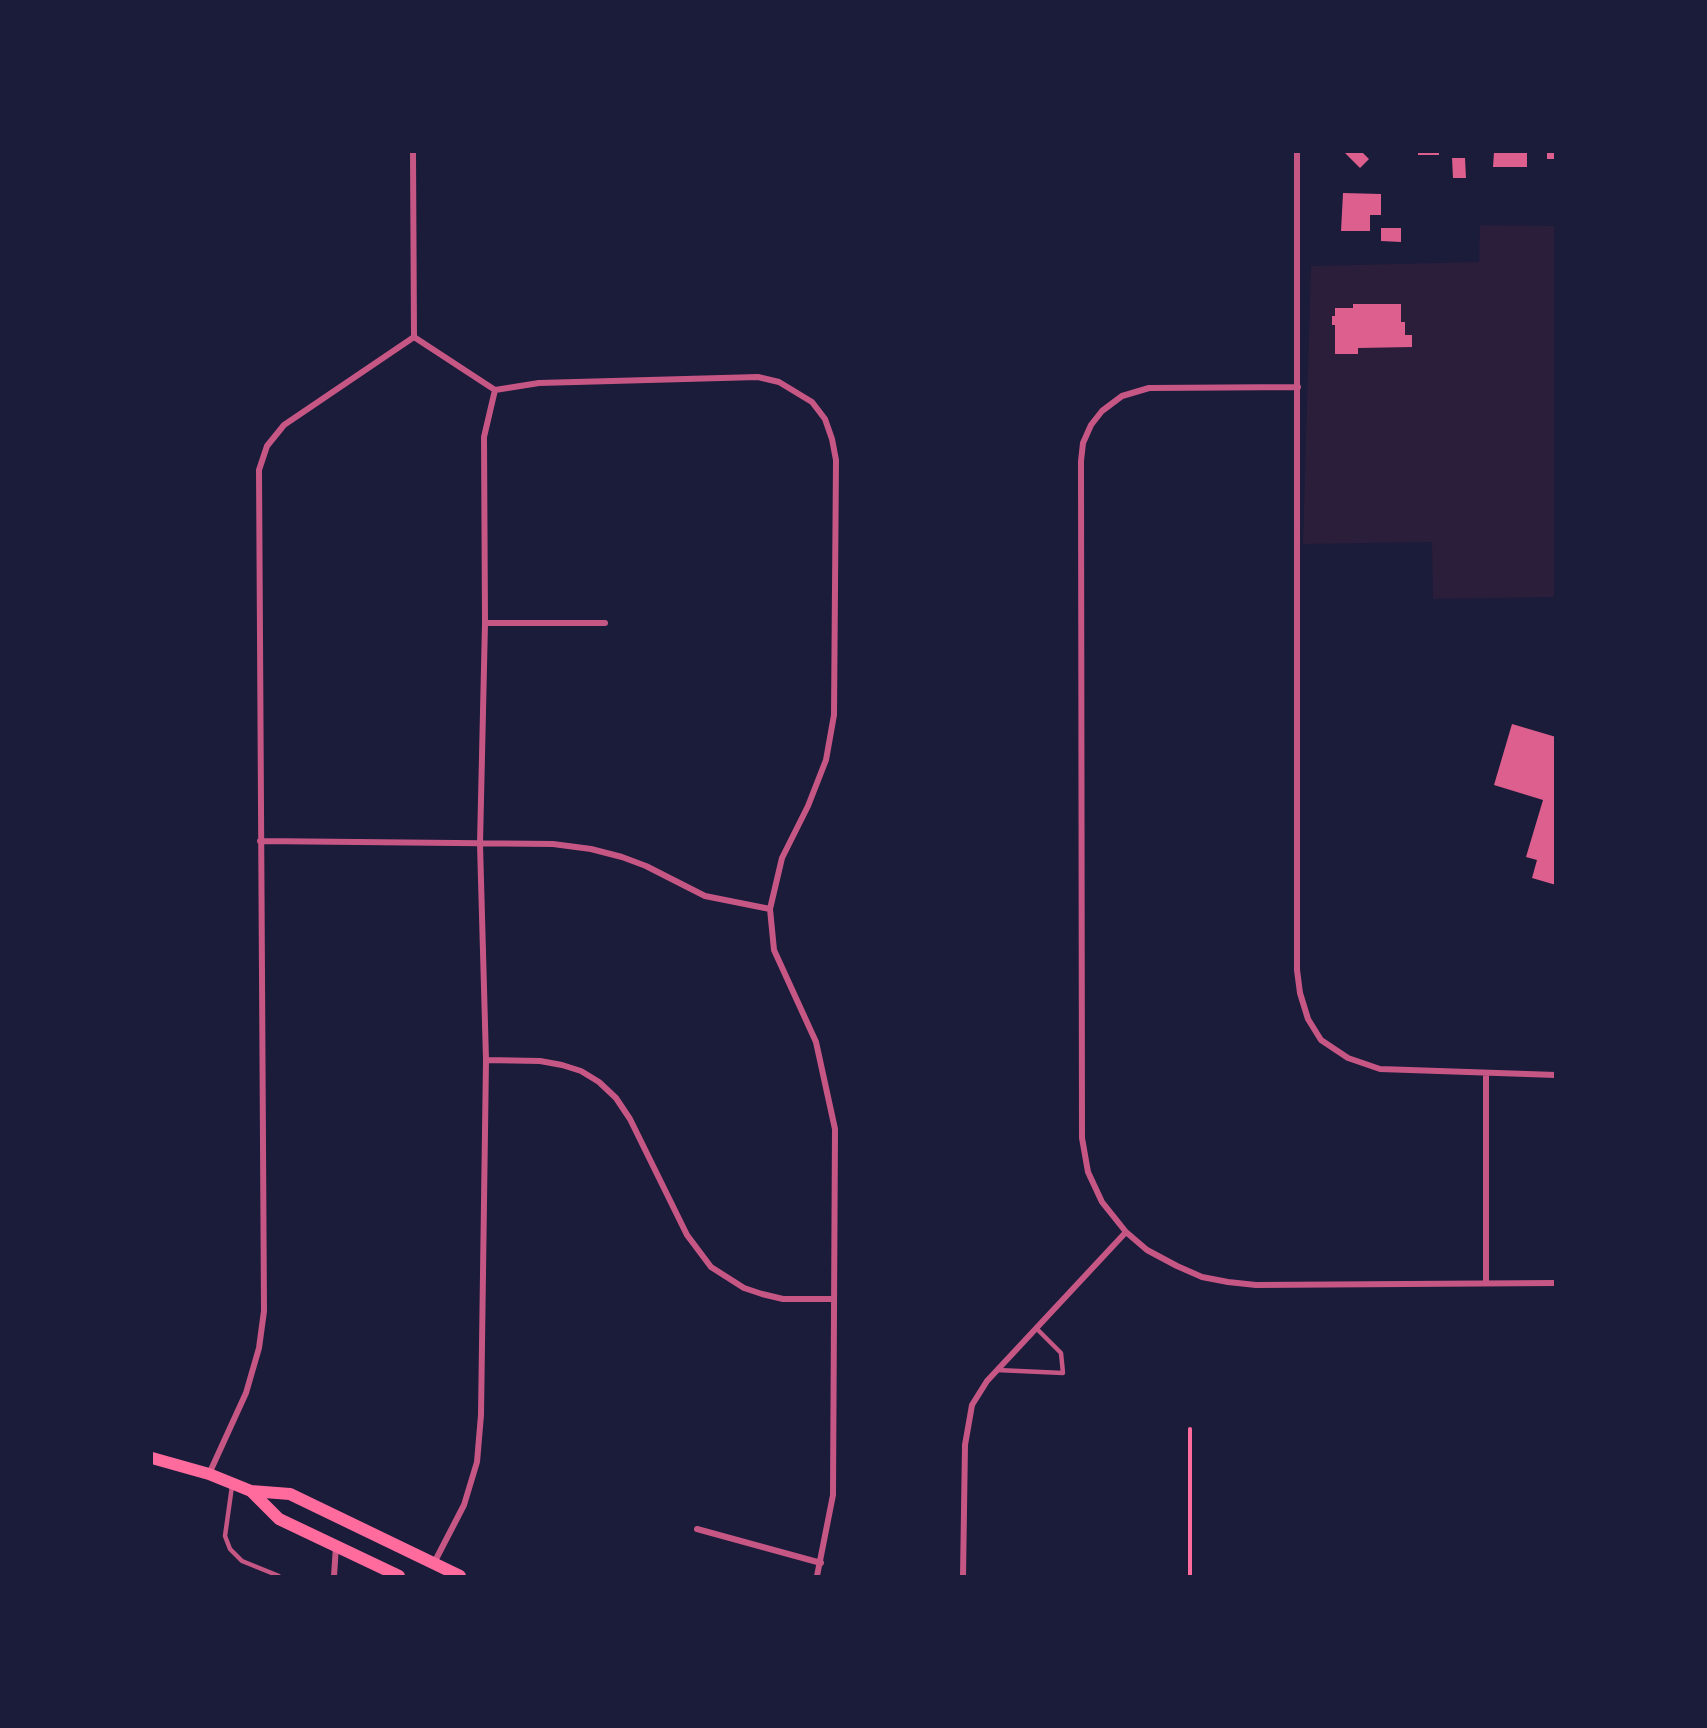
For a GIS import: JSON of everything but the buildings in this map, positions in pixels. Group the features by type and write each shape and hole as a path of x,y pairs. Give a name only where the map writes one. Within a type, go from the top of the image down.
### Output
{"main road":[{"path":"152,1458 209,1474 251,1491 290,1494 460,1576"},
{"path":"251,1491 279,1519 399,1576"}],"street":[{"path":"413,152 414,337"},
{"path":"1297,152 1297,970 1300,993 1308,1019 1322,1040 1348,1058 1380,1069 1556,1075"},
{"path":"414,337 495,390 539,383 758,377 779,382 812,402 825,419 832,439 836,460 834,715 826,760 808,806 782,858 770,909 774,950 816,1042 835,1129 833,1494 818,1576"},
{"path":"209,1474 246,1393 259,1348 264,1311 259,470 267,446 284,425 414,337"},
{"path":"1298,387 1149,388 1122,396 1102,411 1091,425 1083,443 1081,461 1082,1138 1088,1172 1102,1202 1126,1232 1148,1250 1202,1277 1256,1285 1556,1283"},
{"path":"434,1563 464,1505 477,1461 481,1415 486,1060 480,844 485,623 484,436 495,390"},
{"path":"485,623 605,622"},
{"path":"260,841 553,844 591,849 646,866 705,897 770,909"},
{"path":"486,1060 540,1061 562,1065 581,1071 599,1082 616,1098 630,1119 687,1234 711,1267 744,1288 762,1294 783,1299 834,1299"},
{"path":"1486,1074 1486,1283"},
{"path":"963,1576 965,1445 972,1405 987,1381 1126,1232"},
{"path":"697,1529 821,1563"},
{"path":"334,1576 336,1545"}],"lane":[{"path":"997,1370 1063,1372 1061,1353 1036,1328"},
{"path":"233,1483 225,1536 230,1549 242,1561 279,1576"}],"path":[{"path":"1190,1429 1190,1576"}],"shaded area":[{"path":"1480,225 1555,226 1555,597 1433,599 1432,542 1303,544 1311,266 1479,262"}]}
